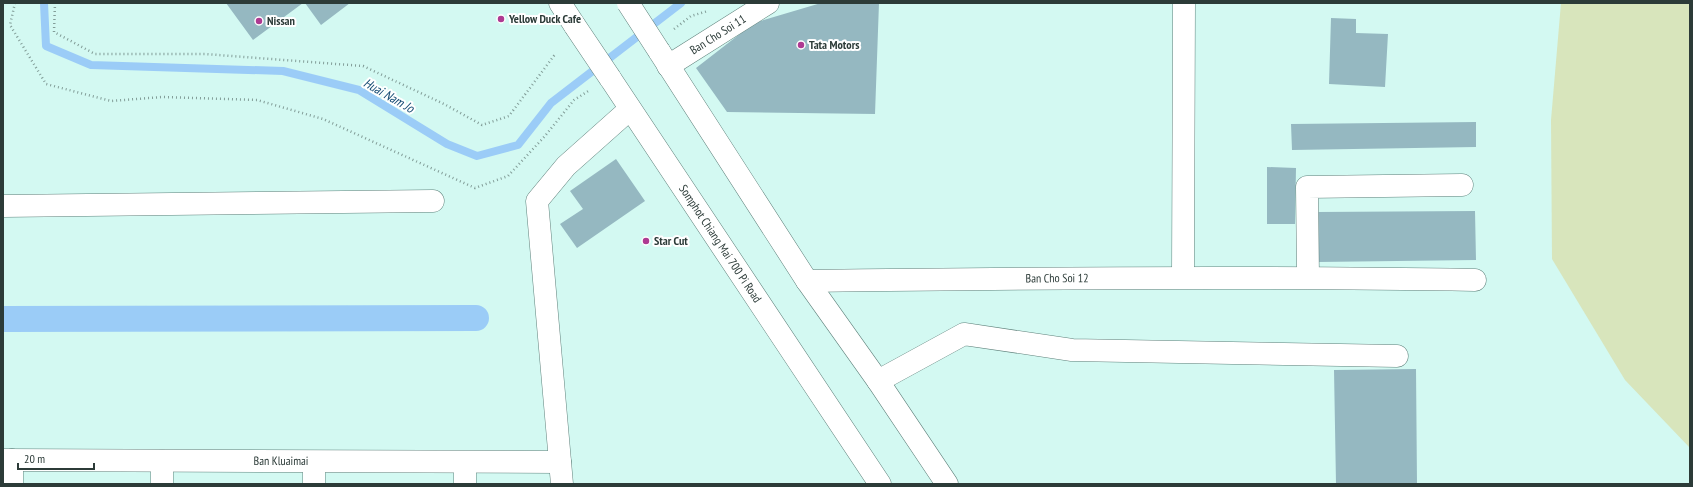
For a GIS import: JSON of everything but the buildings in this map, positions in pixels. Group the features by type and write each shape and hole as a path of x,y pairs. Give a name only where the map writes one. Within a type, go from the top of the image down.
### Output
{"street":[{"name":"Somphot Chiang Mai 700 Pi Road","path":"560,3 880,484"},
{"path":"628,3 807,281 948,484"},
{"name":"Ban Cho Soi 11","path":"663,58 768,3"},
{"path":"1183,277 1184,3"},
{"path":"562,484 537,202 566,166 630,109"},
{"path":"1308,277 1307,187 1462,185"},
{"path":"3,206 433,201"},
{"name":"Ban Cho Soi 12","path":"807,281 1183,277 1308,277 1475,280"},
{"path":"878,382 964,334 1072,350 1397,356"},
{"path":"8,460 12,484"},
{"name":"Ban Kluaimai","path":"8,460 465,463 560,462"},
{"path":"162,461 162,484"},
{"path":"314,462 314,484"},
{"path":"465,463 465,484"}],"path":[{"path":"15,3 10,25 46,84 111,101 162,97 257,100 323,118 475,188 508,176 545,136 574,100"},
{"path":"54,3 54,32 95,54 205,54 363,66 444,104 482,125 509,116 556,53"}],"green space":[{"path":"1561,3 1690,3 1690,448 1625,380 1552,259 1551,120"}],"waterway":[{"name":"Huai Nam Jo","path":"44,3 46,46 91,65 283,71 359,90 447,144 477,156 518,145 551,103 681,3"},
{"path":"3,319 476,318"}],"place":[{"name":"Yellow Duck Cafe","path":"501,19"},
{"name":"Nissan","path":"259,21"},
{"name":"Tata Motors","path":"801,45"},
{"name":"Star Cut","path":"646,241"}]}
